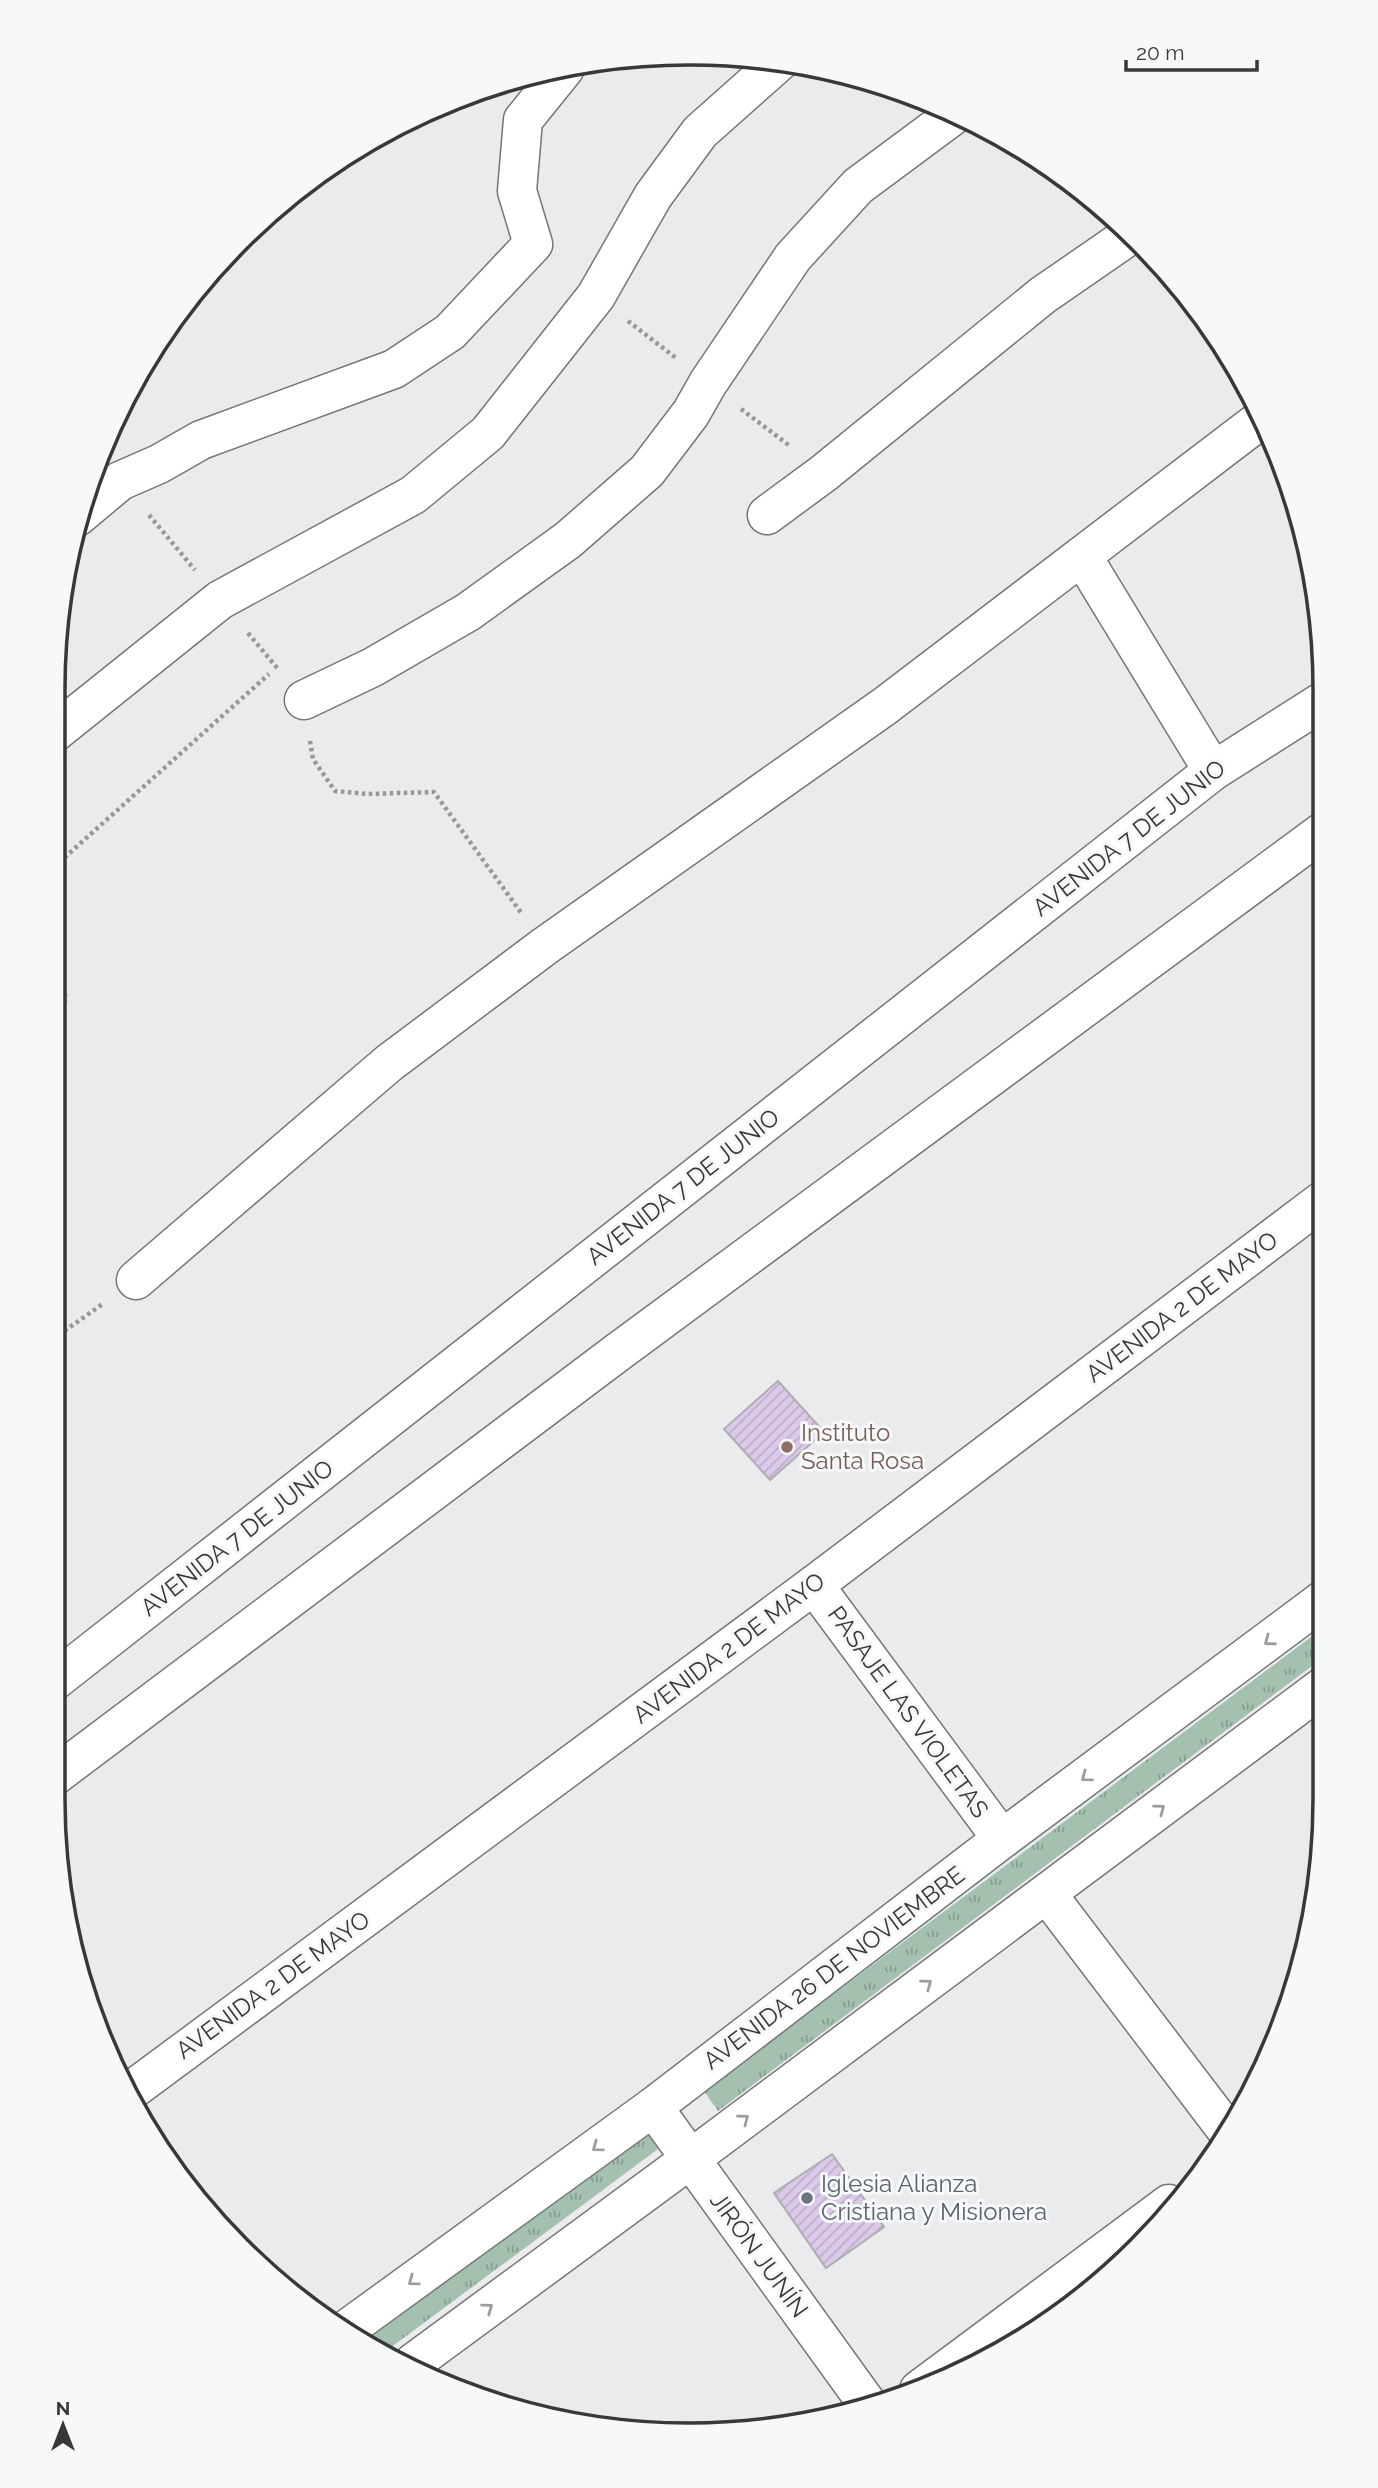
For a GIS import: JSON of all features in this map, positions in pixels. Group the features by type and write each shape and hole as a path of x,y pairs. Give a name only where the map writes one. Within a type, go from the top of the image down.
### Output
{"street":[{"path":"65,724 220,600 414,495 488,433 596,296 653,196 700,132 770,70"},
{"path":"93,503 120,481 159,464 201,440 394,369 450,332 533,244 517,191 523,120 556,80"},
{"path":"304,700 373,667 468,612 568,540 647,471 691,413 708,383 793,257 858,186 946,120"},
{"path":"768,514 824,473 1043,295 1122,240"},
{"path":"136,1280 389,1063 545,946 885,706 1254,424"},
{"path":"1083,556 1213,771"},
{"name":"AVENIDA 7 DE JUNIO","path":"65,1673 1213,771 1313,707"},
{"path":"65,1767 618,1352 1313,840"},
{"name":"AVENIDA 2 DE MAYO","path":"136,2087 814,1586 1313,1207"},
{"name":"PASAJE LAS VIOLETAS","path":"814,1586 1002,1839"},
{"name":"AVENIDA 26 DE NOVIEMBRE","path":"353,2325 653,2107 1002,1839 1313,1607"},
{"path":"416,2361 690,2160 1313,1694"},
{"path":"1047,1894 1222,2124"},
{"name":"JIRÓN JUNÍN","path":"653,2107 863,2398"},
{"path":"962,2360 1113,2257"}],"path":[{"path":"65,857 276,667"},
{"path":"65,1330 136,1280"}],"green space":[{"path":"1313,1635 1313,1665 718,2111 704,2091"},
{"path":"644,2128 658,2149 391,2347 369,2335"}],"building":[{"path":"778,1381 824,1432 770,1480 724,1429"},
{"path":"832,2154 884,2227 826,2268 774,2193"}],"place":[{"name":"Instituto Santa Rosa","path":"787,1447"},
{"name":"Iglesia Alianza Cristiana y Misionera","path":"807,2198"}]}
